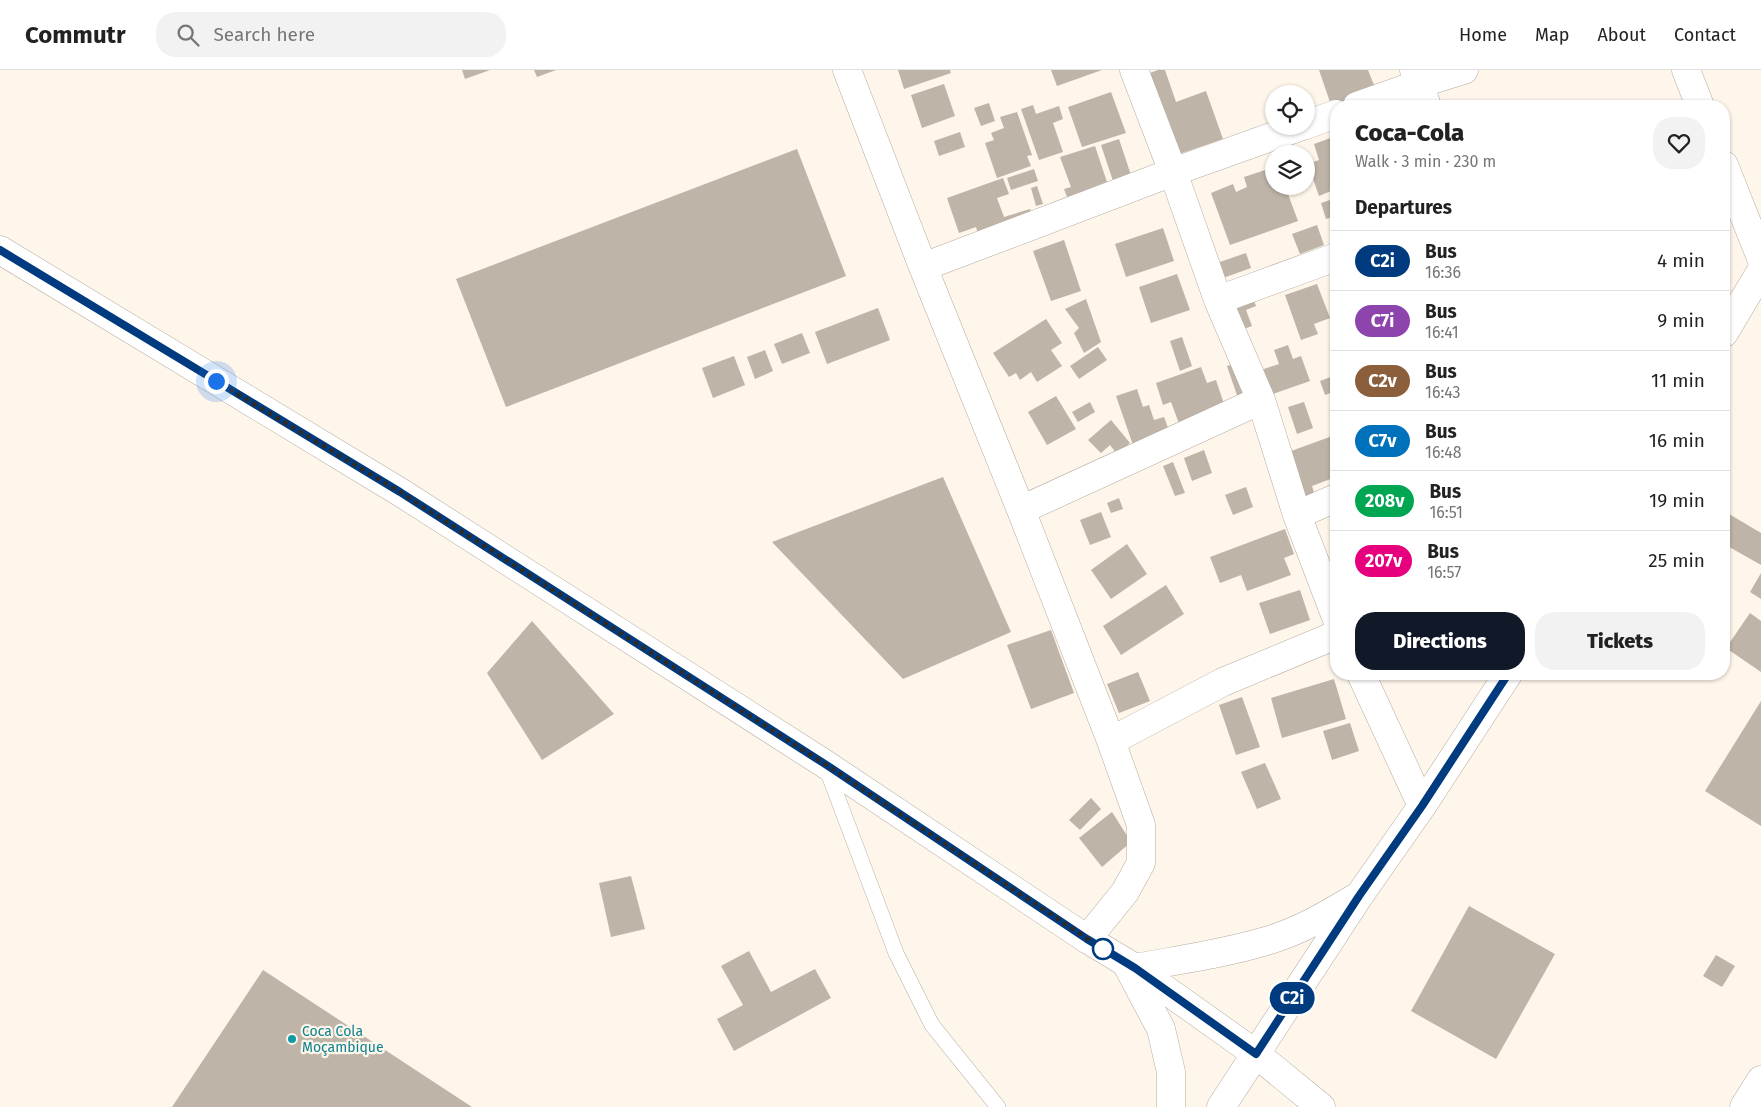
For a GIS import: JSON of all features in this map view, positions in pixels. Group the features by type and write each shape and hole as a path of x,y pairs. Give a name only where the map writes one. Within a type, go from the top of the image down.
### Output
{"street":[{"path":"847,70 923,267 1021,510 1141,825 1140,863 1125,892 1087,939"},
{"path":"1134,70 1173,172 1218,300 1262,400 1297,515 1330,601"},
{"path":"1377,100 1420,87 1464,70"},
{"path":"1686,70 1698,100"},
{"path":"1315,121 1330,116"},
{"path":"923,267 1173,172 1277,135"},
{"path":"1730,180 1761,258"},
{"path":"0,250 400,492 825,764 1130,966 1256,1054 1321,1107"},
{"path":"1218,300 1330,258"},
{"path":"1730,323 1761,271"},
{"path":"1021,510 1262,400"},
{"path":"1297,515 1330,501"},
{"path":"1110,741 1223,682 1330,637"},
{"path":"1365,680 1422,806"},
{"path":"1221,1107 1359,896 1422,806 1504,680"},
{"path":"1130,966 1208,955 1267,941 1312,923 1359,896"},
{"path":"1130,966 1161,1030 1171,1072 1171,1107"},
{"path":"1744,1107 1761,1080"}],"lane":[{"path":"825,764 896,953 932,1026 998,1107"}],"building":[{"path":"462,70 490,70 465,79"},
{"path":"534,70 556,70 537,77"},
{"path":"898,70 950,70 951,73 904,89"},
{"path":"1051,70 1102,70 1057,86"},
{"path":"1165,70 1176,102 1206,91 1223,139 1179,154 1150,73"},
{"path":"1319,70 1368,70 1376,90 1346,100 1330,100 1330,102"},
{"path":"944,84 955,116 922,128 911,95"},
{"path":"1111,92 1126,133 1082,147 1068,107"},
{"path":"989,103 995,121 981,126 974,108"},
{"path":"1033,105 1036,114 1059,106 1063,119 1053,123 1063,152 1039,160 1021,109"},
{"path":"1017,112 1032,155 1027,156 1031,166 997,178 985,143 994,140 991,133 1004,128 1000,117"},
{"path":"960,132 965,147 939,156 934,141"},
{"path":"1330,138 1330,191 1319,196 1315,184 1315,161 1319,160 1314,145"},
{"path":"1119,139 1134,184 1116,190 1101,145"},
{"path":"1095,146 1111,194 1054,213 1051,203 1067,197 1064,189 1071,187 1060,157"},
{"path":"797,149 846,276 506,407 456,279"},
{"path":"1034,169 1038,181 1011,190 1007,178"},
{"path":"1265,170 1265,195 1288,195 1298,221 1230,245 1211,193 1233,184 1236,192 1247,187 1244,177"},
{"path":"1003,178 1009,194 997,198 1004,217 1030,209 1034,222 980,241 976,227 959,233 947,198"},
{"path":"1037,186 1043,204 1036,206 1031,188"},
{"path":"1330,200 1330,218 1326,219 1321,203"},
{"path":"1317,225 1324,245 1300,254 1292,234"},
{"path":"1163,228 1174,261 1126,277 1115,244"},
{"path":"1064,240 1081,291 1051,301 1033,251"},
{"path":"1246,253 1251,268 1223,278 1217,263"},
{"path":"1177,274 1190,310 1151,323 1139,287"},
{"path":"1317,284 1330,318 1314,324 1318,334 1301,340 1285,295"},
{"path":"1251,293 1256,306 1246,310 1252,326 1241,330 1231,300"},
{"path":"1086,299 1101,342 1084,353 1074,333 1079,328 1065,309"},
{"path":"878,308 890,340 827,364 815,332"},
{"path":"1046,319 1062,343 1051,350 1062,366 1037,382 1031,372 1020,380 1016,373 1009,377 993,353"},
{"path":"802,333 810,353 782,364 774,344"},
{"path":"1182,337 1192,366 1180,371 1170,341"},
{"path":"1288,345 1293,359 1301,356 1310,381 1270,395 1261,370 1279,364 1274,350"},
{"path":"1098,347 1107,360 1079,379 1070,366"},
{"path":"765,350 773,371 755,379 747,357"},
{"path":"734,356 745,385 713,398 702,368"},
{"path":"1240,362 1252,400 1240,404 1227,366"},
{"path":"1201,367 1207,383 1216,380 1227,413 1181,429 1171,402 1163,405 1156,383"},
{"path":"1330,377 1330,393 1325,395 1320,381"},
{"path":"1137,389 1143,407 1149,405 1154,420 1164,417 1170,433 1133,445 1116,396"},
{"path":"1056,396 1076,429 1047,445 1028,412"},
{"path":"1090,402 1095,412 1078,422 1072,412"},
{"path":"1304,402 1313,428 1297,434 1288,407"},
{"path":"1111,420 1130,443 1117,454 1110,445 1101,453 1088,440"},
{"path":"1330,437 1330,479 1312,486 1316,499 1301,504 1283,454"},
{"path":"1204,450 1212,473 1192,481 1184,458"},
{"path":"1173,462 1185,493 1175,496 1163,466"},
{"path":"943,477 1011,632 903,679 772,542"},
{"path":"1246,487 1253,507 1233,515 1225,495"},
{"path":"1119,498 1123,509 1111,513 1107,503"},
{"path":"1101,512 1111,537 1090,545 1080,520"},
{"path":"1730,515 1761,533 1761,565 1730,547"},
{"path":"1285,529 1294,554 1284,558 1291,575 1247,591 1241,575 1220,583 1210,557"},
{"path":"1127,544 1147,574 1111,599 1091,570"},
{"path":"1761,573 1761,599 1750,592"},
{"path":"1166,585 1184,614 1121,655 1103,626"},
{"path":"1300,590 1310,620 1270,634 1259,603"},
{"path":"1750,613 1761,621 1761,672 1730,651 1730,642"},
{"path":"532,621 614,714 542,760 487,673"},
{"path":"1051,630 1074,693 1031,709 1007,645"},
{"path":"1138,672 1150,701 1119,713 1107,684"},
{"path":"1334,680 1346,719 1282,738 1271,698"},
{"path":"1242,697 1260,747 1236,755 1219,705"},
{"path":"1761,701 1761,826 1705,791"},
{"path":"1350,723 1359,751 1332,760 1323,731"},
{"path":"1265,763 1281,799 1257,809 1241,772"},
{"path":"1091,798 1101,809 1080,830 1069,820"},
{"path":"1112,812 1131,842 1102,867 1079,838"},
{"path":"631,876 645,929 611,937 599,883"},
{"path":"1469,906 1555,954 1496,1059 1411,1011"},
{"path":"749,951 771,992 815,969 831,998 734,1051 717,1019 743,1005 721,966"},
{"path":"1716,955 1735,966 1722,987 1703,976"},
{"name":"Coca Cola Moçambique","path":"263,970 472,1107 172,1107"}],"bus line":[{"name":"C2i","path":"0,250 400,492 825,764 1087,939 1135,968 1256,1054 1359,896 1422,806 1504,680"}],"place":[{"name":"Coca Cola Moçambique","path":"292,1039"}],"route":[{"path":"216,381 400,492 825,764 1103,949"}]}
